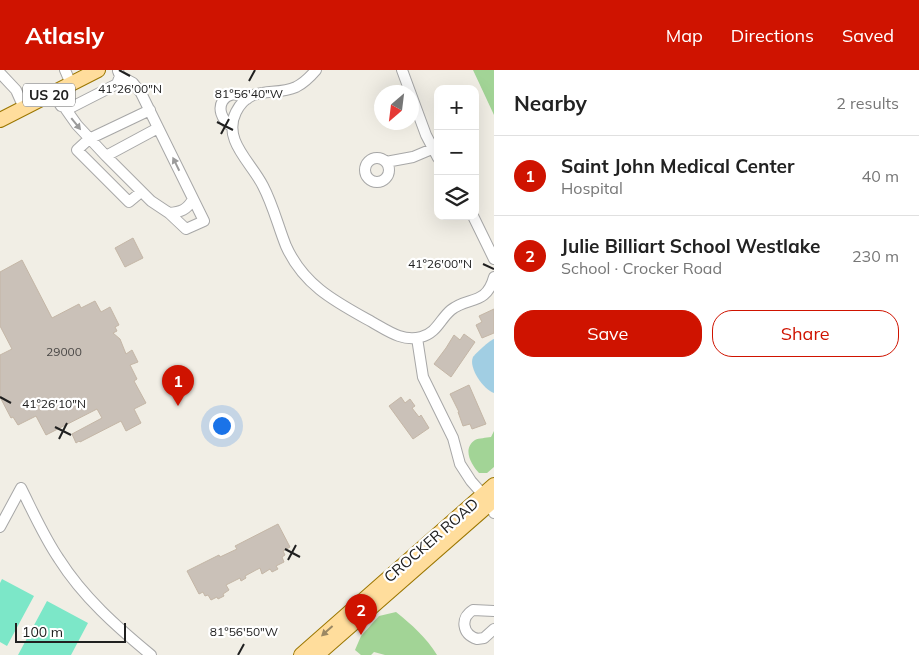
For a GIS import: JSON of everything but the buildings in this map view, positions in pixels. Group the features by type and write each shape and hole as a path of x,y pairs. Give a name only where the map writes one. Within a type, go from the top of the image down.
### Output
{"main road":[{"name":"US 20","path":"0,120 71,84 92,71"},
{"name":"CROCKER ROAD","path":"317,655 491,504 494,485"},
{"name":"CROCKER ROAD","path":"301,655 491,504"}],"street":[{"path":"65,70 71,84"},
{"path":"316,70 309,78 296,87 260,92 246,99 236,112 232,127 235,142 262,184 276,214 287,246 306,277 330,299 394,334 407,339 432,333 451,310 483,295 494,279"},
{"path":"402,70 434,152"},
{"path":"0,73 16,90 24,108"},
{"path":"54,93 61,106 65,108 77,125 141,192 157,206 186,230 204,221 136,85 119,73 117,84 70,108 65,108"},
{"path":"232,127 222,117 220,109 222,102 226,97 234,94 246,99"},
{"path":"141,192 129,202 76,150 89,138 150,110"},
{"path":"106,156 158,128"},
{"path":"386,162 413,157 432,149"},
{"path":"169,214 178,213 186,209 193,199"},
{"path":"475,220 494,260"},
{"path":"417,338 423,376 453,438 460,464 491,504"},
{"path":"0,527 21,488 46,539 69,574 104,614 151,655"},
{"path":"494,611 473,610 467,615 464,625 467,632 477,639 484,638 494,629"}],"green space":[{"path":"473,70 494,70 494,115"},
{"path":"494,431 494,467 487,473 479,473 469,456 469,448 475,440 491,437"},
{"path":"2,579 34,596 7,646 0,642 0,583"},
{"path":"47,601 88,623 71,655 18,655"},
{"path":"396,612 418,632 437,655 385,655 374,652 371,655 361,655 355,650 361,636 379,616"}],"water":[{"path":"494,339 494,393 486,388 478,378 472,362 473,357"}],"place":[{"name":"Saint John Medical Center","path":"178,406"},
{"name":"Julie Billiart School Westlake","path":"361,635"}]}
